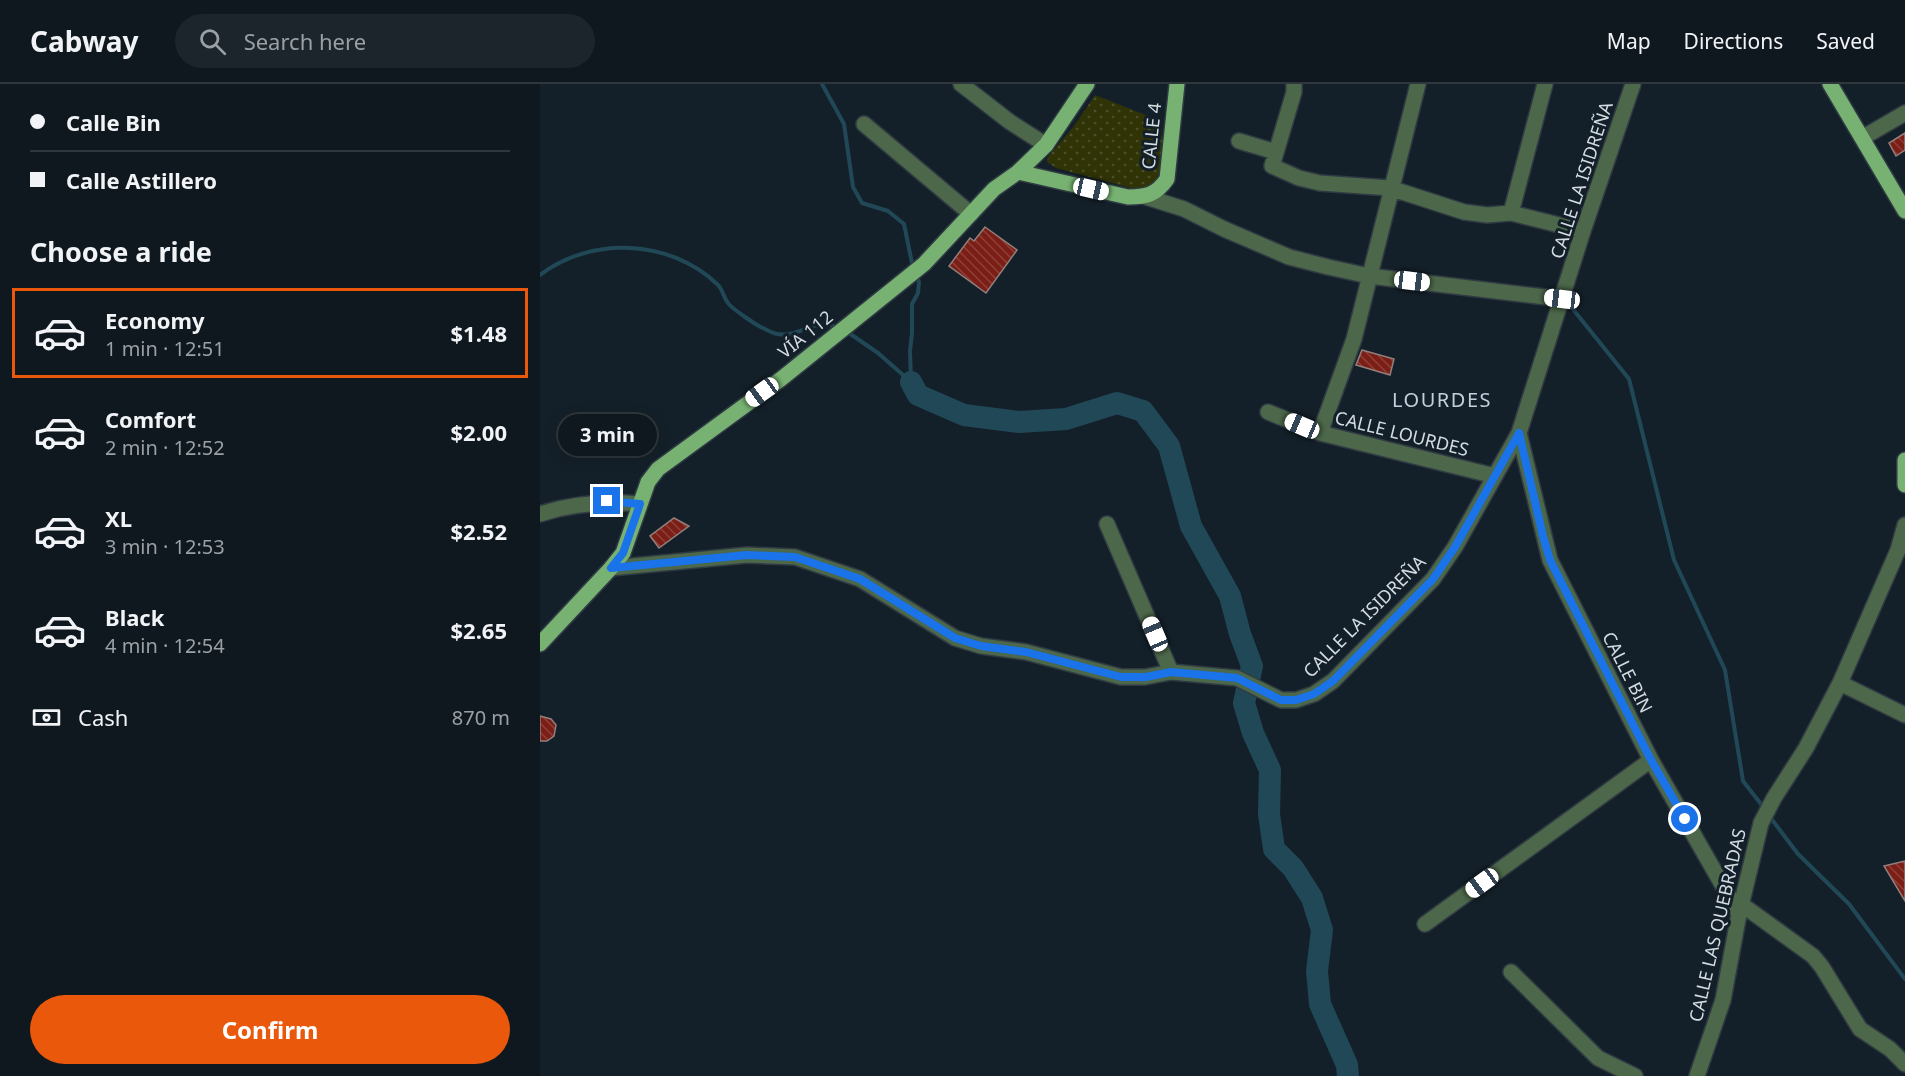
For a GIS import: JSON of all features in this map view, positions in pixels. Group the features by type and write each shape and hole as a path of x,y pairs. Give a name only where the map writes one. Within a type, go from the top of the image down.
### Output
{"main road":[{"name":"VÍA 112","path":"540,644 623,553 648,482 664,464 781,379 924,264 1002,182 1018,172 1046,145 1087,84"},
{"name":"CALLE 4","path":"1157,189 1177,84"},
{"path":"1830,84 1905,211"},
{"path":"1046,145 1040,164 1046,174 1054,180"},
{"path":"1018,172 1128,197 1157,189"},
{"path":"1905,460 1905,485"}],"street":[{"path":"961,84 1010,122 1046,145"},
{"path":"1294,84 1294,92 1272,166 1299,178 1320,183 1390,188 1464,212 1511,213 1583,231"},
{"name":"CALLE LOURDES","path":"1418,84 1353,339 1320,433 1495,476"},
{"path":"1511,213 1545,84"},
{"name":"CALLE LA ISIDREÑA","path":"611,568 747,555 795,557 860,579 955,638 981,646 1026,652 1121,677 1146,677 1171,672 1237,678 1281,700 1296,700 1314,694 1333,681 1433,579 1455,547 1519,433 1583,231 1633,84"},
{"path":"1862,138 1905,113"},
{"path":"864,124 970,214"},
{"path":"1239,141 1276,152"},
{"path":"1157,189 1184,209 1289,257 1369,276 1562,299"},
{"path":"1157,189 1172,194 1184,209"},
{"path":"1268,412 1320,433"},
{"name":"CALLE BIN","path":"1519,433 1550,560 1651,760 1740,909"},
{"path":"540,514 584,503 607,501 640,504"},
{"path":"1107,524 1171,672"},
{"name":"CALLE LAS QUEBRADAS","path":"1697,1076 1723,1000 1740,909 1761,823 1773,798 1806,748 1840,682 1898,550 1905,525"},
{"path":"1840,682 1905,715"},
{"path":"1425,924 1651,760"},
{"path":"1740,909 1813,956 1860,1029 1890,1049 1905,1064"},
{"path":"1511,972 1598,1058 1635,1076"}],"green space":[{"path":"1095,95 1161,121 1161,165 1159,174 1150,186 1131,188 1056,168 1047,162 1048,157 1074,126"}],"building":[{"path":"1905,133 1905,150 1896,156 1889,143"},
{"path":"985,227 1017,250 986,293 949,266 970,238 974,241"},
{"path":"1362,350 1394,359 1390,375 1356,365"},
{"path":"674,518 689,526 659,548 650,536"},
{"path":"540,716 551,719 556,725 554,736 547,741 540,741"},
{"path":"1905,861 1905,901 1884,866"}],"waterway":[{"path":"822,84 844,124 853,187 862,203 888,211 904,224 913,268"},
{"path":"540,275 560,262 606,249 630,248 654,251 677,258 698,269 719,286 730,306 757,325 776,334 794,333 822,324 839,328"},
{"path":"911,382 912,304 918,293 919,282 916,275"},
{"path":"1572,308 1629,379 1674,560 1725,670 1743,781 1764,808"},
{"path":"846,331 878,353 911,382"},
{"path":"911,382 918,395 964,415 1019,422 1066,419 1117,403 1143,411 1169,446 1191,526 1230,596 1240,634 1252,666 1244,703 1253,733 1270,770 1269,814 1274,849 1293,868 1312,898 1322,930 1317,971 1320,1004 1347,1065 1348,1076"},
{"path":"1770,817 1798,854 1849,904 1905,979"}],"district":[{"name":"LOURDES","path":"1442,399"}],"route":[{"path":"607,501 640,504 623,553 611,568 747,555 795,557 860,579 955,638 981,646 1026,652 1121,677 1146,677 1171,672 1237,678 1281,700 1296,700 1314,694 1333,681 1433,579 1455,547 1519,433 1550,560 1651,760 1685,819"}]}
